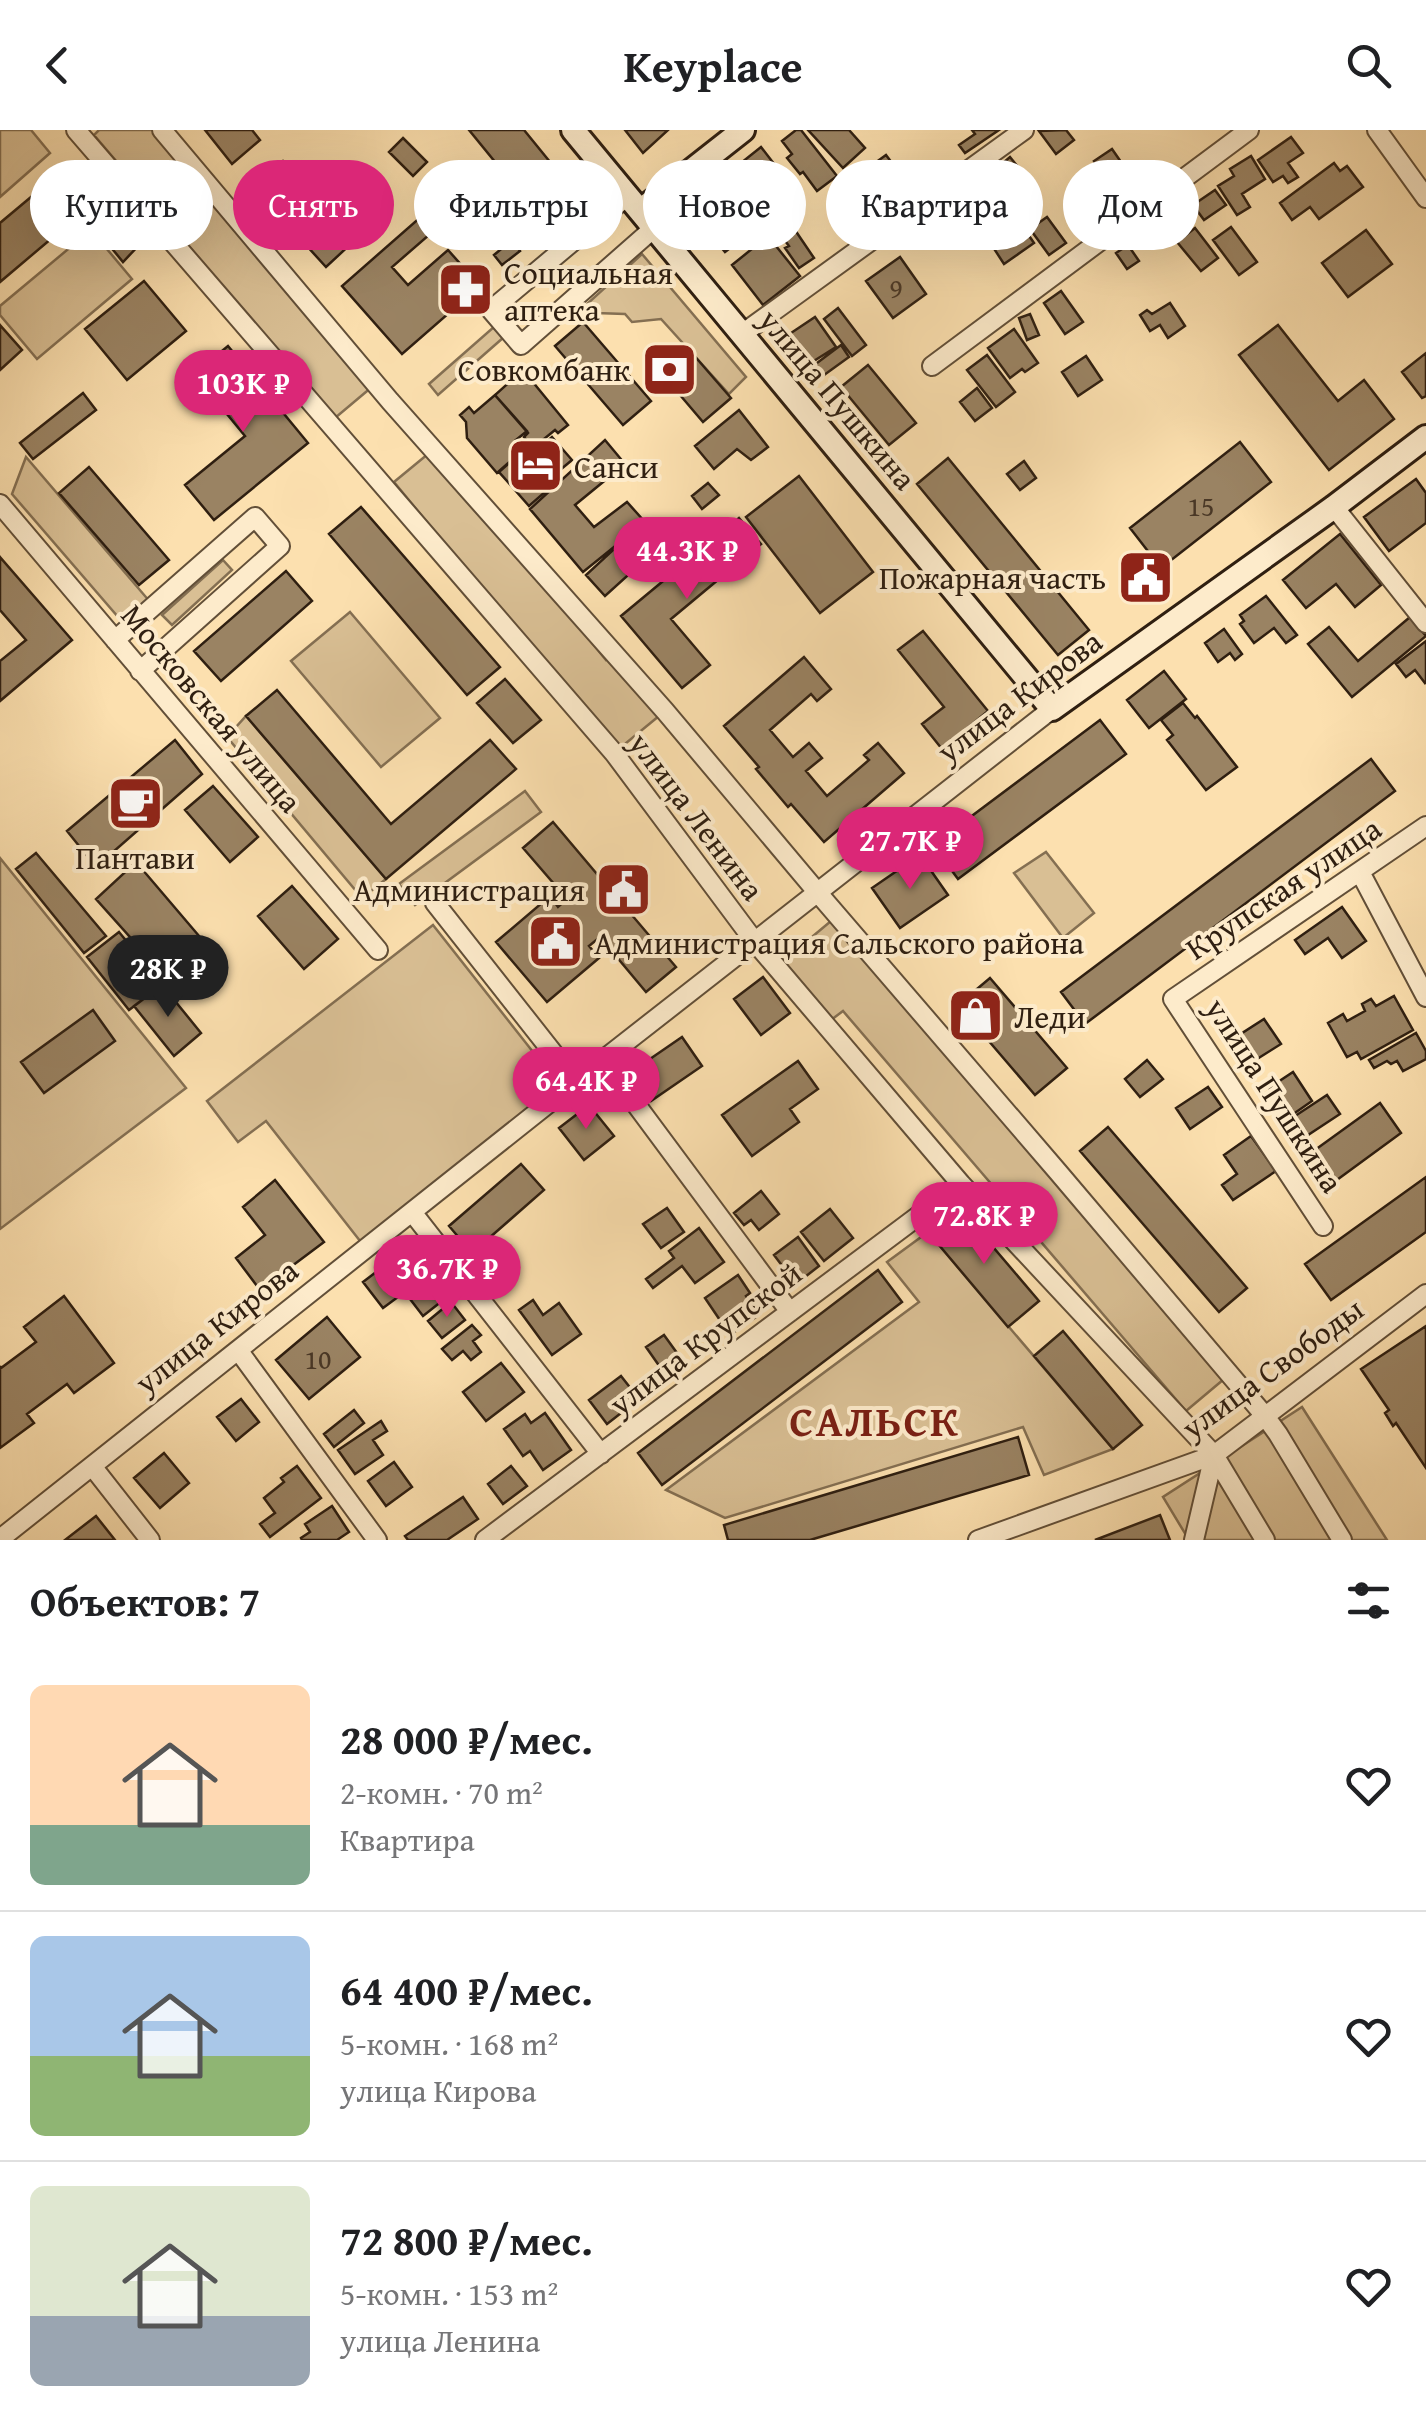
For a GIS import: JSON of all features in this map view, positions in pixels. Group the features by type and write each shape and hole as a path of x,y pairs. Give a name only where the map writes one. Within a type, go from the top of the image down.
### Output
{"main road":[{"name":"улица Пушкина","path":"574,130 1052,709"},
{"path":"640,212 743,130"},
{"name":"улица Кирова","path":"1052,709 1426,437"}],"street":[{"name":"улица Ленина","path":"76,130 614,752 754,942 961,1184 1214,1455 1265,1540"},
{"name":"улица Ленина","path":"162,130 383,393 665,711 1265,1416 1342,1540"},
{"path":"742,334 1024,130"},
{"path":"932,366 1249,130"},
{"path":"1377,130 1426,198"},
{"path":"640,212 522,345 491,310 640,212"},
{"name":"Московская улица","path":"0,504 378,950"},
{"path":"1334,507 1426,623"},
{"path":"116,640 255,517 280,546 140,671"},
{"name":"улица Кирова","path":"0,1539 1052,709"},
{"name":"Крупская улица","path":"1173,999 1426,826"},
{"path":"1360,872 1426,997"},
{"path":"435,902 576,1082"},
{"name":"улица Пушкина","path":"1173,999 1323,1226"},
{"path":"603,1060 790,1312"},
{"name":"улица Крупской","path":"485,1540 961,1184"},
{"path":"412,1212 600,1454"},
{"name":"улица Свободы","path":"978,1540 1214,1455 1426,1294"},
{"path":"238,1350 377,1540"},
{"path":"1194,1540 1214,1455"},
{"path":"92,1466 150,1540"}],"shaded area":[{"path":"0,130 31,130 50,153 42,160 30,160 30,171 0,197"},
{"path":"99,130 156,130 181,160 115,160 94,135"},
{"path":"213,197 233,221 233,250 258,250 373,386 335,418 192,250 213,250"},
{"path":"67,250 108,250 132,279 37,359 0,315 0,306"},
{"path":"642,254 746,377 729,394 661,319 632,322 625,314 596,313 587,304"},
{"path":"495,326 504,337 438,395 429,384"},
{"path":"434,449 606,660 615,653 665,711 614,753 394,482"},
{"path":"26,457 151,603 125,625 12,494"},
{"path":"223,560 232,570 172,625 162,615"},
{"path":"350,612 440,718 381,767 291,661"},
{"path":"246,716 386,879 362,898 227,737"},
{"path":"525,791 541,812 415,905 399,884"},
{"path":"1046,852 1094,913 1063,938 1014,873"},
{"path":"0,858 186,1088 0,1229"},
{"path":"831,921 1224,1379 1186,1411 843,1011 831,1020 782,962"},
{"path":"433,925 563,1090 364,1246 266,1121 238,1142 207,1101"},
{"path":"928,1232 1113,1449 1044,1475 1023,1427 725,1518 666,1490 919,1302 887,1262"},
{"path":"1302,1407 1387,1540 1189,1540 1163,1497"}],"building":[{"path":"205,130 252,130 260,140 232,164"},
{"path":"469,130 524,130 548,160 493,160"},
{"path":"625,130 668,130 643,153"},
{"path":"801,130 826,162 826,184 817,191 806,176 806,160 789,160 792,154 782,141"},
{"path":"808,130 849,130 865,148 852,160 836,160"},
{"path":"972,130 999,130 965,153 959,145 975,134"},
{"path":"1066,130 1074,140 1056,154 1039,131"},
{"path":"1291,137 1303,153 1288,163 1298,177 1288,183 1283,176 1273,182 1258,160"},
{"path":"403,138 425,160 414,160 413,176 389,152"},
{"path":"761,147 771,160 745,160"},
{"path":"1112,149 1120,160 1096,160"},
{"path":"1251,156 1265,179 1242,194 1250,207 1237,215 1218,186 1234,176 1230,169"},
{"path":"1334,163 1340,171 1347,166 1363,187 1319,219 1310,207 1292,220 1280,203"},
{"path":"1215,190 1226,205 1204,220 1199,213 1199,201"},
{"path":"30,198 30,250 38,250 0,282 0,223"},
{"path":"1047,217 1063,239 1063,245 1049,255 1043,247 1043,220"},
{"path":"414,223 414,248 392,267 408,285 448,250 480,286 402,354 342,286 383,250 394,250 394,240"},
{"path":"1231,227 1257,262 1239,275 1213,240"},
{"path":"1366,230 1392,264 1348,297 1322,263"},
{"path":"1199,233 1218,258 1201,271 1184,250 1199,250"},
{"path":"806,246 814,258 799,268 786,250 806,250"},
{"path":"113,250 134,250 123,262"},
{"path":"311,250 344,250 326,267"},
{"path":"500,250 520,251 502,265 494,255"},
{"path":"751,250 779,250 800,276 763,305 732,265"},
{"path":"995,250 1024,250 1004,264"},
{"path":"1131,250 1139,261 1127,269 1116,253"},
{"path":"900,257 926,294 893,318 866,281"},
{"path":"144,281 186,331 127,380 85,329"},
{"path":"1061,291 1083,322 1065,334 1044,303"},
{"path":"1170,303 1185,326 1168,338 1160,325 1150,331 1140,315 1147,310 1152,314"},
{"path":"838,308 866,345 852,356 824,319"},
{"path":"1030,314 1039,335 1027,340 1019,318"},
{"path":"815,317 836,347 809,364 800,351 793,356 782,339"},
{"path":"583,322 651,401 623,425 555,346"},
{"path":"0,325 22,350 0,370"},
{"path":"1278,325 1338,401 1364,380 1394,419 1329,470 1239,355"},
{"path":"1014,329 1038,363 1010,378 988,348"},
{"path":"685,345 731,398 703,422 657,368"},
{"path":"841,345 849,357 813,383 805,372"},
{"path":"228,346 308,443 214,520 185,485 245,436 194,374"},
{"path":"1426,353 1426,396 1422,398 1402,372"},
{"path":"987,355 1015,392 996,407 967,370"},
{"path":"1086,356 1102,380 1078,396 1062,372"},
{"path":"868,365 916,423 889,445 841,387"},
{"path":"523,370 568,425 533,448 524,437 528,433 495,395"},
{"path":"977,388 992,408 975,421 960,402"},
{"path":"83,393 96,410 33,459 20,443"},
{"path":"495,395 527,431 516,440 524,449 497,473 467,438 466,422 460,415 469,407 474,413"},
{"path":"739,410 768,447 751,460 737,449 714,469 695,446"},
{"name":"Санси","path":"552,437 572,460 548,480 553,485 529,506 499,472 522,452 527,458"},
{"path":"605,440 625,464 575,505 594,527 627,502 645,522 583,572 530,509"},
{"path":"1240,442 1271,482 1161,568 1130,528"},
{"path":"948,458 1089,630 1058,655 917,484"},
{"path":"1024,461 1036,478 1020,490 1007,474"},
{"path":"89,467 169,560 139,585 59,493"},
{"path":"799,476 873,572 820,613 746,517"},
{"path":"1416,479 1426,493 1426,523 1389,551 1364,517"},
{"path":"708,483 719,495 702,509 692,496"},
{"path":"361,507 500,667 467,695 329,534"},
{"path":"739,518 761,544 671,619 710,665 682,688 621,616"},
{"path":"1340,534 1381,585 1355,607 1336,584 1306,608 1283,580"},
{"path":"627,537 647,558 605,596 586,575"},
{"path":"0,557 72,640 0,701 0,661 26,640 0,610"},
{"path":"286,571 312,601 221,681 194,651"},
{"path":"1266,596 1297,635 1286,643 1274,628 1254,643 1240,624 1244,621 1240,615"},
{"path":"1410,617 1426,636 1352,697 1308,644 1329,627 1358,661"},
{"path":"1224,629 1242,654 1235,660 1230,653 1218,662 1205,643"},
{"path":"923,631 988,711 942,749 922,724 944,707 898,650"},
{"path":"1426,641 1425,683 1415,670 1406,677 1396,664"},
{"path":"804,657 831,689 817,701 811,694 770,730 793,757 809,743 822,758 806,771 827,796 869,760 864,755 878,743 904,773 824,842 791,804 788,807 724,726"},
{"path":"1164,671 1186,699 1149,728 1127,700"},
{"path":"505,679 541,720 513,743 477,703"},
{"path":"277,690 391,824 490,740 516,769 386,879 246,716"},
{"path":"1183,703 1237,767 1206,790 1167,740 1173,735 1161,720"},
{"path":"1100,720 1126,754 958,879 933,845"},
{"name":"Пантави","path":"175,740 202,774 96,867 67,831"},
{"path":"1371,759 1395,791 1085,1024 1061,992"},
{"path":"213,786 258,837 230,862 185,810"},
{"path":"553,822 602,880 617,867 641,894 625,907 676,967 646,992 600,937 589,946 599,958 547,1002 496,942 550,896 558,907 567,899 523,848"},
{"path":"36,853 106,936 84,953 16,869"},
{"path":"920,855 948,895 900,928 872,888"},
{"path":"136,862 205,943 164,975 96,899"},
{"path":"292,886 338,939 304,969 258,916"},
{"path":"1342,907 1366,941 1342,958 1328,938 1305,954 1295,940"},
{"path":"119,932 162,985 129,1010 87,957"},
{"path":"763,977 790,1013 761,1035 734,999"},
{"path":"990,978 1067,1068 1035,1095 958,1005"},
{"path":"162,985 201,1033 174,1056 134,1006"},
{"path":"1394,996 1413,1030 1361,1059 1357,1052 1347,1057 1328,1023 1343,1014 1347,1021 1365,1011 1362,1004 1371,999 1376,1006"},
{"path":"93,1010 115,1041 44,1093 21,1062"},
{"path":"1264,1019 1281,1044 1249,1064 1233,1039"},
{"path":"1416,1033 1426,1059 1403,1071 1397,1061 1374,1068 1369,1060"},
{"path":"682,1037 702,1066 651,1101 631,1072"},
{"path":"1147,1060 1163,1079 1140,1097 1125,1079"},
{"path":"798,1061 818,1089 790,1109 799,1122 752,1156 722,1115"},
{"path":"1293,1072 1312,1101 1289,1117 1269,1088"},
{"path":"1208,1087 1222,1107 1190,1129 1176,1108"},
{"path":"1327,1095 1340,1114 1305,1137 1292,1118"},
{"path":"1380,1103 1401,1133 1330,1185 1308,1155"},
{"path":"589,1105 614,1136 584,1160 559,1128"},
{"path":"1108,1127 1247,1288 1219,1312 1080,1151"},
{"path":"1251,1136 1276,1171 1233,1200 1222,1185 1237,1174 1224,1155"},
{"path":"521,1164 544,1190 472,1253 449,1226"},
{"path":"1426,1177 1426,1232 1331,1300 1305,1264"},
{"path":"275,1180 324,1242 260,1290 236,1258 265,1235 243,1207"},
{"path":"761,1191 779,1214 759,1230 751,1220 744,1225 734,1213"},
{"path":"959,1207 1039,1301 1008,1327 928,1232"},
{"path":"667,1208 684,1232 661,1248 643,1224"},
{"path":"830,1209 853,1238 824,1261 801,1232"},
{"path":"699,1228 724,1262 695,1283 682,1266 653,1288 646,1279 674,1258 669,1251"},
{"path":"798,1237 819,1266 796,1284 774,1255"},
{"path":"405,1250 425,1277 383,1308 363,1282"},
{"path":"878,1270 902,1302 662,1485 638,1453"},
{"path":"738,1275 759,1315 730,1335 705,1298"},
{"path":"434,1280 447,1297 423,1316 410,1299"},
{"path":"64,1296 114,1363 74,1393 67,1384 27,1414 34,1423 0,1448 0,1366 36,1342 24,1327"},
{"path":"533,1300 543,1315 559,1303 581,1334 552,1355 519,1310"},
{"path":"451,1302 465,1320 442,1338 428,1321"},
{"path":"327,1317 360,1357 309,1399 276,1360"},
{"path":"472,1325 481,1335 473,1341 481,1352 471,1360 463,1351 452,1360 442,1349"},
{"path":"1426,1326 1426,1468 1396,1423 1393,1426 1385,1413 1389,1410 1361,1369"},
{"path":"1063,1331 1142,1425 1113,1449 1034,1356"},
{"path":"664,1335 685,1364 667,1377 646,1347"},
{"path":"501,1363 524,1392 486,1421 463,1392"},
{"path":"621,1376 639,1399 607,1424 589,1400"},
{"path":"241,1399 259,1422 236,1441 217,1417"},
{"path":"354,1410 364,1423 334,1447 324,1434"},
{"path":"545,1413 571,1450 543,1470 530,1451 523,1456 504,1429 525,1414 531,1423"},
{"path":"381,1421 387,1431 373,1440 383,1455 355,1474 338,1450"},
{"path":"1018,1437 1029,1475 810,1540 728,1540 724,1525"},
{"path":"164,1453 189,1483 160,1508 134,1478"},
{"path":"394,1462 412,1487 386,1506 368,1481"},
{"path":"297,1466 321,1498 270,1537 260,1524 275,1513 264,1498"},
{"path":"511,1466 527,1486 503,1504 488,1484"},
{"path":"463,1497 478,1519 447,1540 408,1540 405,1536"},
{"path":"332,1506 349,1532 337,1540 302,1540 310,1532 305,1524"},
{"path":"1160,1515 1170,1540 1095,1540"},
{"path":"96,1516 115,1540 65,1540"}],"place":[{"name":"Социальная аптека","path":"465,290"},
{"name":"Совкомбанк","path":"669,369"},
{"name":"Санси","path":"535,466"},
{"name":"Пожарная часть","path":"1145,577"},
{"name":"Пантави","path":"135,803"},
{"name":"Администрация","path":"624,889"},
{"name":"Администрация Сальского района","path":"555,942"},
{"name":"Леди","path":"975,1016"}],"district":[{"name":"САЛЬСК","path":"875,1420"}]}
